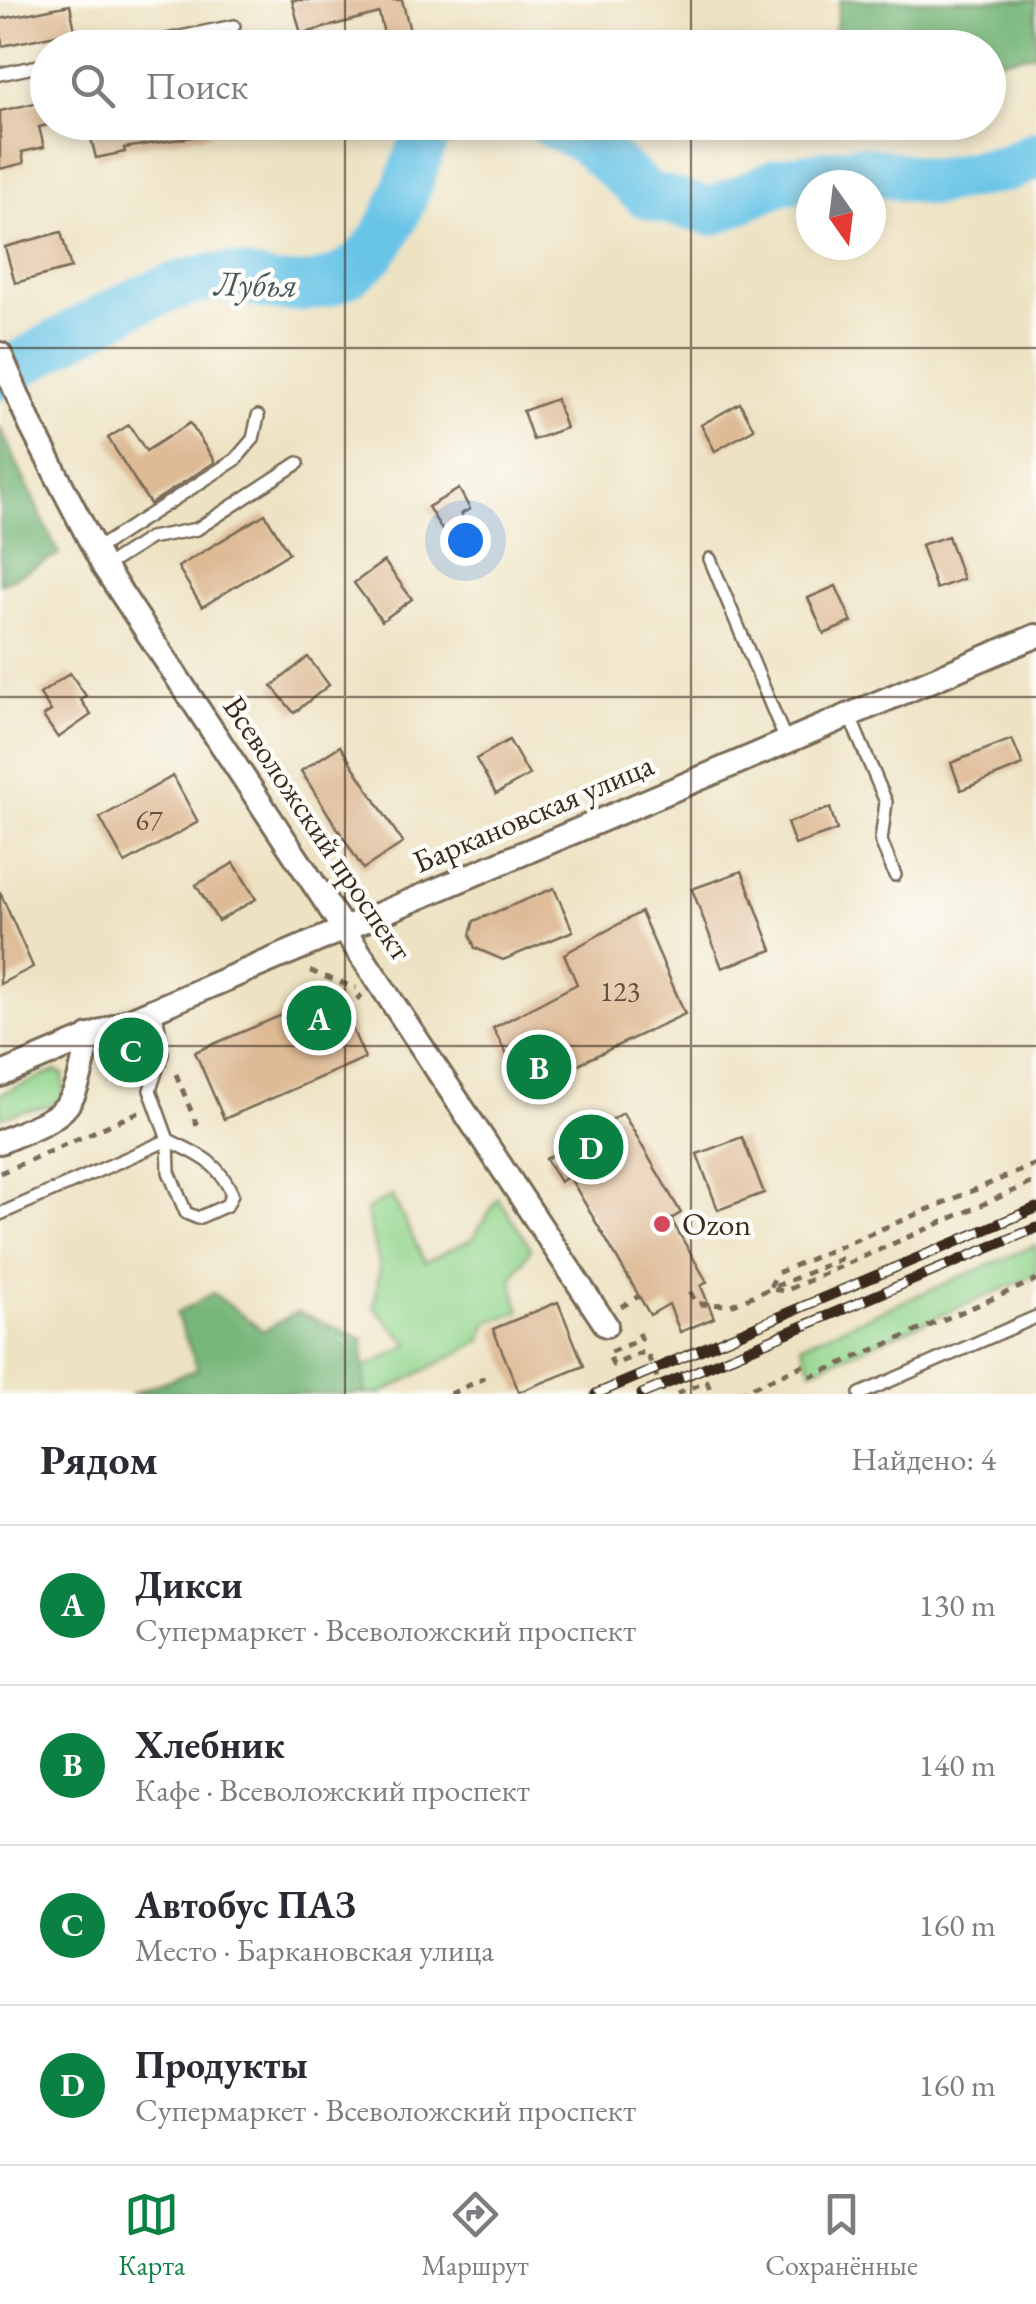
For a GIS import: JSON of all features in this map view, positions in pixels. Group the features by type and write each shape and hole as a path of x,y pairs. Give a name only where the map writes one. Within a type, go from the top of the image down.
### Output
{"street":[{"name":"Всеволожский проспект","path":"0,354 31,426 100,559 613,1316"},
{"name":"Баркановская улица","path":"0,1074 1036,636"},
{"path":"0,1142 62,1116 77,1094 90,1036"}],"lane":[{"path":"215,30 234,26"},
{"path":"0,74 30,68"},
{"path":"100,559 234,460 252,439 258,416"},
{"path":"100,559 150,538 197,530 298,463"},
{"path":"710,560 786,742"},
{"path":"849,715 886,802 881,842 895,875"},
{"path":"0,1214 168,1140 213,1161 232,1194 228,1205 198,1218 186,1212 168,1172 168,1140 150,1090 162,1054 156,1008"},
{"path":"860,1394 1036,1318"}],"path":[{"path":"294,963 348,988 367,988"},
{"path":"176,1065 176,1078 198,1128"},
{"path":"0,1173 142,1111"},
{"path":"769,1290 777,1273 1036,1164"},
{"path":"690,1292 697,1304 732,1305 769,1290 785,1292 844,1266 849,1260 1036,1181"},
{"path":"810,1377 1036,1280"},
{"path":"613,1316 639,1296"},
{"path":"638,1333 640,1339 608,1353 613,1364 646,1351 664,1394"},
{"path":"738,1394 806,1364"},
{"path":"450,1394 485,1378"},
{"path":"677,1394 707,1381 711,1394"}],"green space":[{"path":"840,0 1036,0 1036,54 1006,58 1006,30 836,30"},
{"path":"0,427 59,555 0,584"},
{"path":"55,1071 63,1074 64,1098 0,1118 0,1094"},
{"path":"392,1196 425,1262 473,1238 498,1198 531,1248 512,1279 520,1312 488,1322 481,1341 380,1394 365,1394 364,1368 409,1345 374,1307 380,1268 366,1210"},
{"path":"1036,1245 1036,1275 812,1370 801,1345"},
{"path":"213,1293 263,1331 297,1312 363,1339 365,1394 131,1394 198,1369 176,1314"}],"building":[{"path":"292,0 402,0 410,30 383,30 379,13 316,30 300,30"},
{"path":"70,5 75,30 30,30 30,40 2,46 0,19"},
{"path":"30,104 30,140 42,140 44,147 22,152 24,163 0,169 0,111"},
{"path":"92,140 174,140 124,148 125,152 96,158"},
{"path":"61,232 71,268 15,283 5,247"},
{"path":"556,399 566,428 533,440 523,411"},
{"path":"740,403 754,429 715,451 701,425"},
{"path":"190,423 215,462 150,504 108,438 129,425 146,451"},
{"path":"459,489 470,509 461,514 465,521 444,533 428,507"},
{"path":"265,514 289,553 202,607 178,567"},
{"path":"948,536 963,579 936,589 921,545"},
{"path":"384,561 412,599 382,621 354,583"},
{"path":"836,586 852,622 824,634 808,598"},
{"path":"308,657 329,685 294,713 272,686"},
{"path":"70,673 86,696 81,700 91,715 58,738 43,716 51,711 40,694"},
{"path":"1012,739 1023,765 961,790 951,763"},
{"path":"509,740 529,775 496,794 476,759"},
{"path":"340,746 403,843 363,869 301,771"},
{"path":"173,776 198,822 125,863 100,818"},
{"path":"830,808 837,830 795,845 787,823"},
{"path":"234,863 256,899 218,921 196,885"},
{"path":"742,871 772,950 722,968 692,889"},
{"path":"554,888 573,931 503,960 475,948 470,935 474,921"},
{"path":"0,892 33,967 0,984"},
{"path":"641,912 685,1014 525,1089 493,1028 577,984 564,954"},
{"path":"336,992 365,1058 224,1119 195,1052"},
{"path":"623,1113 681,1213 671,1219 707,1282 701,1286 714,1318 680,1332 669,1304 650,1315 569,1176 560,1182 546,1159"},
{"path":"742,1137 764,1193 718,1210 697,1154"},
{"path":"558,1302 584,1366 519,1392 493,1329"}],"waterway":[{"name":"Лубья","path":"0,375 170,288 230,277 276,287 312,286 340,277 363,262 381,241 407,188 424,140"},
{"name":"Лубья","path":"584,140 647,195 711,212 779,182 858,169 933,182 1008,168 1036,155"}],"railway":[{"path":"596,1394 1036,1208"},
{"path":"642,1394 1036,1228"}],"place":[{"name":"Дикси","path":"319,1018"},
{"name":"Автобус ПАЗ","path":"131,1050"},
{"name":"Хлебник","path":"539,1067"},
{"name":"Продукты","path":"591,1147"},
{"name":"Ozon","path":"662,1224"}]}
